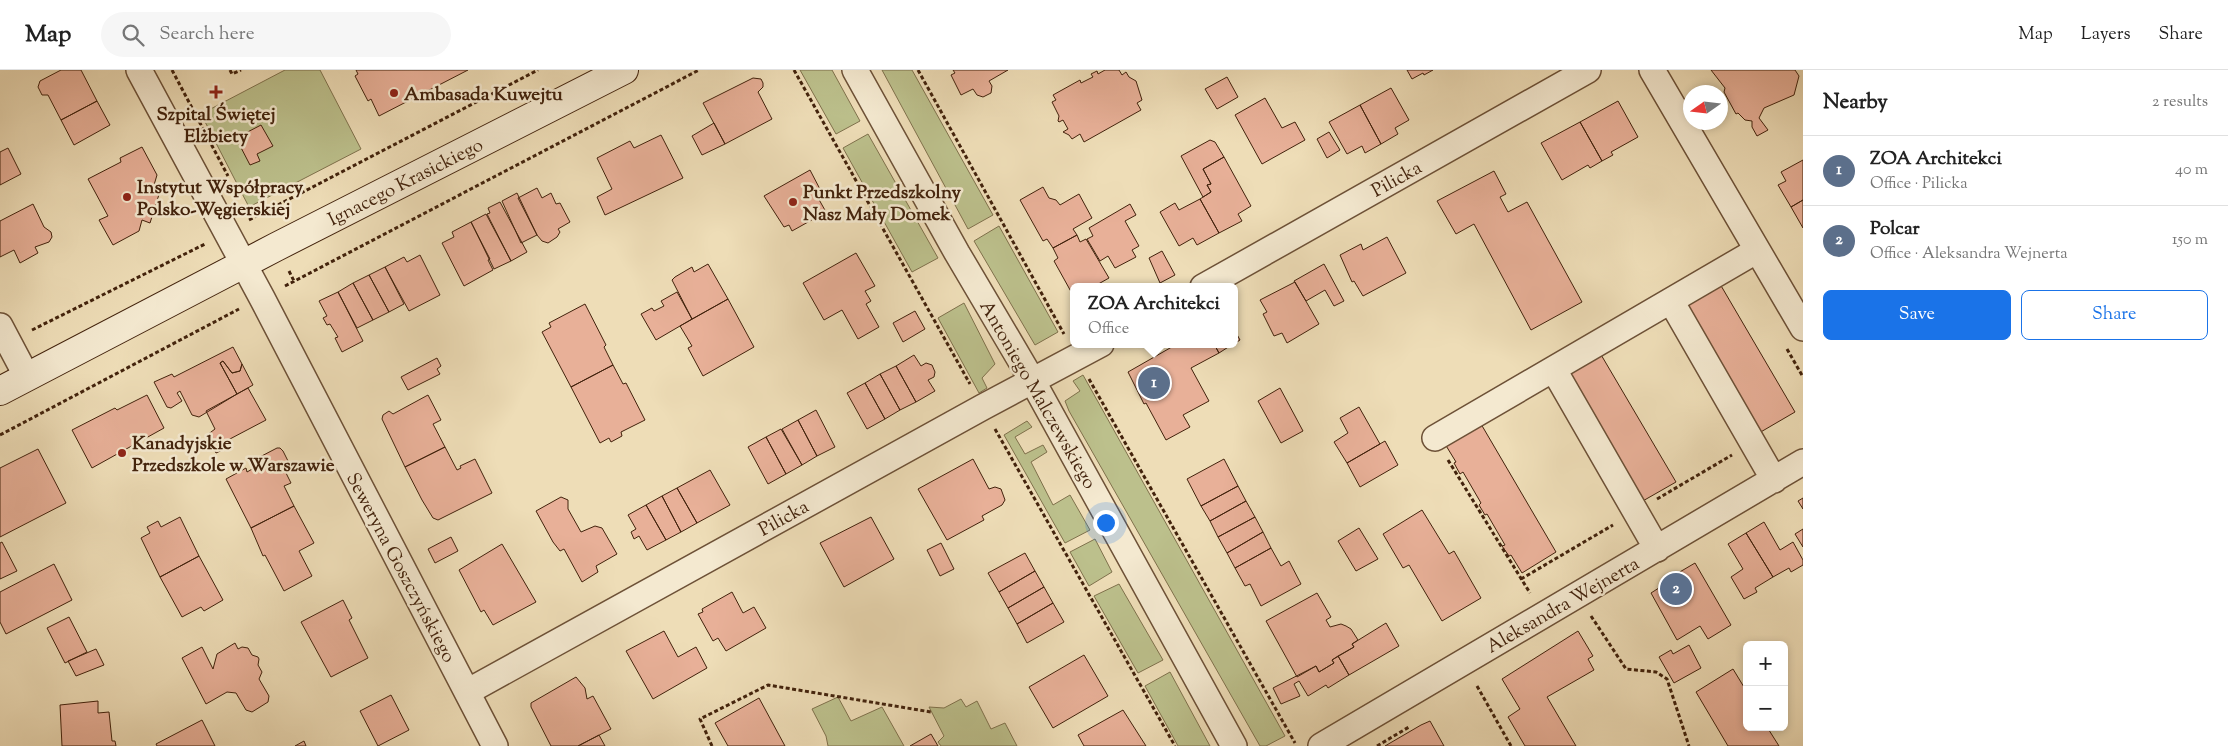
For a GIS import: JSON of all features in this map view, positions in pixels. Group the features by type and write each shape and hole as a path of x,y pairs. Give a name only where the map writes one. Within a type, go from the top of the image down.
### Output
{"street":[{"name":"Seweryna Goszczyńskiego","path":"139,70 495,746"},
{"name":"Ignacego Krasickiego","path":"0,391 242,264 624,70"},
{"name":"Antoniego Malczewskiego","path":"855,70 957,252 1032,380 1234,746"},
{"name":"Pilicka","path":"1210,283 1588,70"},
{"path":"1652,70 1756,251 1803,328"},
{"path":"1435,438 1756,251"},
{"path":"1671,302 1774,480"},
{"path":"4,334 27,377"},
{"name":"Pilicka","path":"467,692 1032,380 1094,348"},
{"path":"1554,370 1657,549"},
{"name":"Aleksandra Wejnerta","path":"1321,746 1803,462"}],"path":[{"path":"172,70 232,184"},
{"path":"230,70 232,74 241,70"},
{"path":"246,222 538,70"},
{"path":"280,289 699,70"},
{"path":"918,70 1070,345"},
{"path":"246,210 251,219"},
{"path":"4,334 212,240"},
{"path":"0,435 240,308 236,302"},
{"path":"1071,348 1296,746"},
{"path":"1435,438 1534,600"},
{"path":"1582,621 1591,616 1626,669 1656,672 1664,675 1667,679 1689,746"},
{"path":"1469,691 1483,680"},
{"path":"712,746 700,719 768,685 931,712"},
{"path":"1477,686 1511,746"},
{"path":"1377,746 1410,726"}],"green space":[{"path":"285,70 320,70 361,149 249,207 201,114"},
{"path":"800,70 832,70 860,121 836,134"},
{"path":"882,70 912,70 993,215 968,229"},
{"path":"868,134 938,258 912,272 843,148"},
{"path":"999,226 1058,332 1035,345 974,241"},
{"path":"964,303 995,364 982,378 987,388 979,393 938,318"},
{"path":"1083,375 1285,736 1266,746 1260,746 1069,411 1065,401 1080,391 1073,381"},
{"path":"1027,421 1032,427 1015,437 1025,454 1043,445 1047,452 1031,462 1053,505 1070,495 1090,530 1065,543 1004,435"},
{"path":"1095,539 1112,572 1089,586 1070,552"},
{"path":"1119,584 1163,660 1138,673 1094,596"},
{"path":"1170,672 1210,746 1178,746 1145,686"},
{"path":"838,697 851,721 882,707 904,746 828,746 826,736 812,709"},
{"path":"961,699 966,707 977,701 991,729 1005,723 1017,746 941,746 938,742 944,736 929,707 944,708"}],"building":[{"path":"61,70 81,70 97,101 61,120 48,95 42,95 38,87 40,81"},
{"name":"Ambasada Kuwejtu","path":"356,70 468,70 379,116 371,99 368,101 355,76 358,74"},
{"path":"953,70 1008,70 989,81 992,86 991,93 983,97 977,95 973,89 961,95 951,75 955,73"},
{"path":"1105,70 1119,70 1122,75 1126,72 1129,77 1136,81 1142,100 1137,103 1141,110 1084,142 1080,134 1072,139 1063,132 1068,129 1063,120 1058,121 1059,116 1052,102 1056,100 1053,95 1080,80 1081,83 1093,77 1091,74 1097,71 1098,74"},
{"path":"1407,70 1433,70 1412,79"},
{"path":"1711,70 1795,70 1799,76 1794,95 1764,108 1759,118 1768,130 1757,136 1752,127 1752,121 1745,120 1738,113 1736,114 1728,99 1728,85 1723,85"},
{"path":"1227,77 1238,97 1217,109 1205,89"},
{"path":"753,78 761,79 763,83 763,87 758,92 772,119 725,144 703,103"},
{"path":"1391,88 1409,120 1395,128 1398,134 1381,144 1360,105"},
{"path":"1265,98 1282,128 1295,122 1305,140 1262,164 1235,115"},
{"path":"97,101 110,125 74,145 61,120"},
{"path":"1618,101 1638,137 1611,152 1613,155 1602,161 1580,122"},
{"path":"1360,105 1381,144 1365,153 1362,146 1347,154 1329,122"},
{"path":"1580,122 1602,161 1590,168 1588,165 1562,180 1541,143"},
{"path":"714,123 725,144 702,155 692,136"},
{"path":"261,125 273,146 257,154 260,161 250,165 236,138"},
{"path":"1329,132 1340,150 1327,158 1317,139"},
{"path":"661,135 683,178 605,215 597,197 612,189 597,158 630,141 634,148"},
{"path":"1210,140 1215,142 1224,157 1203,169 1211,184 1207,185 1211,192 1203,197 1181,156"},
{"path":"142,147 157,175 154,185 161,188 150,223 142,220 139,231 113,245 99,220 108,216 88,179 121,162 120,158"},
{"path":"8,148 21,174 0,185 0,152"},
{"path":"1224,157 1251,206 1238,214 1242,221 1219,233 1200,199 1211,192 1207,185 1211,184 1203,169"},
{"path":"1803,160 1803,200 1791,207 1778,185 1786,181 1781,172"},
{"path":"810,170 822,193 817,196 826,212 792,231 789,225 784,227 764,196"},
{"path":"1494,171 1506,194 1500,197 1508,212 1527,202 1582,302 1531,330 1474,224 1456,234 1437,201"},
{"path":"1043,187 1049,198 1056,200 1060,205 1079,194 1092,218 1073,229 1077,235 1053,248 1047,239 1043,241 1020,200"},
{"path":"537,188 542,198 551,193 556,204 560,203 570,222 558,229 560,232 557,237 548,243 542,241 537,235 518,198"},
{"path":"517,193 537,235 521,243 502,201"},
{"path":"1200,199 1219,233 1197,245 1193,238 1179,246 1160,212 1175,203 1179,210"},
{"path":"1803,200 1803,228 1791,207"},
{"path":"500,202 527,252 511,261 487,214 490,213 488,208"},
{"path":"33,204 44,227 51,232 52,237 49,242 35,247 38,253 20,263 14,250 0,257 0,221"},
{"path":"1130,204 1136,215 1125,221 1139,246 1132,250 1136,257 1115,268 1108,256 1100,261 1087,239 1093,236 1089,228"},
{"path":"486,214 511,261 494,269 471,222"},
{"path":"471,222 490,259 488,260 493,270 464,286 442,243 454,237 452,232"},
{"path":"1077,235 1080,242 1086,239 1109,278 1100,283 1070,283 1070,290 1054,261 1058,258 1053,248"},
{"path":"1387,237 1406,273 1363,296 1354,281 1352,282 1340,255 1361,244 1363,250"},
{"path":"1162,251 1175,275 1160,283 1149,258"},
{"path":"856,253 875,286 865,291 871,301 866,304 879,327 858,339 842,310 824,320 803,283"},
{"path":"420,255 440,295 409,311 385,267 404,257 407,262"},
{"path":"708,264 728,299 692,319 672,280 692,267 694,272"},
{"path":"1324,264 1344,301 1334,306 1325,290 1306,301 1294,281"},
{"path":"385,267 404,304 389,312 369,275"},
{"path":"369,275 389,312 373,320 353,283"},
{"path":"1295,282 1319,324 1287,343 1282,333 1274,336 1263,314 1267,312 1260,300"},
{"path":"353,283 373,320 357,328 338,292"},
{"path":"1720,284 1795,412 1759,433 1684,304"},
{"path":"338,292 363,341 342,352 335,338 338,337 330,324 327,325 323,318 327,316 319,301"},
{"path":"677,292 692,319 656,340 641,314 652,308 654,311 664,306 661,301"},
{"path":"728,299 754,347 703,376 688,348 692,346 680,326"},
{"path":"585,304 606,345 604,347 613,365 571,387 542,332 551,327 549,323"},
{"path":"915,311 925,329 903,342 893,323"},
{"path":"233,347 242,364 240,371 232,373 223,361 220,363 237,394 199,417 192,415 180,391 177,393 182,401 171,408 167,407 154,382 172,374 174,377"},
{"path":"1170,348 1216,348 1219,353 1191,368 1209,401 1183,415 1190,427 1166,440 1146,403 1144,404 1128,372"},
{"path":"1216,348 1227,348 1219,353"},
{"path":"1600,353 1676,482 1641,502 1565,374"},
{"path":"914,355 921,366 926,363 932,365 935,372 934,377 928,380 935,391 916,402 896,366"},
{"path":"437,358 441,366 437,369 440,374 408,390 401,377"},
{"path":"223,361 232,373 240,371 242,364 253,385 237,394 220,363"},
{"path":"613,365 623,384 626,383 645,420 621,432 622,436 611,442 609,438 600,443 571,387"},
{"path":"896,366 916,402 900,410 880,374"},
{"path":"880,374 900,410 885,419 865,383"},
{"path":"865,383 885,419 867,429 847,393"},
{"path":"248,388 266,420 228,440 231,446 216,453 207,435 215,429 206,411"},
{"path":"1280,388 1303,431 1281,443 1258,401"},
{"path":"147,395 164,428 92,468 72,430 115,408 117,410"},
{"path":"428,395 441,420 433,424 445,447 405,467 382,419 383,415 389,411 393,414"},
{"path":"1359,407 1380,444 1347,463 1334,442 1348,433 1340,418"},
{"path":"816,410 835,447 817,456 798,420"},
{"path":"798,420 817,456 802,465 782,429"},
{"path":"1481,424 1556,552 1522,573 1511,555 1509,556 1502,546 1505,545 1487,514 1485,515 1479,505 1481,503 1463,472 1460,474 1454,463 1456,462 1445,444"},
{"path":"781,429 802,465 786,474 766,437"},
{"path":"766,437 786,474 768,484 748,447"},
{"path":"1385,441 1398,465 1360,487 1347,463"},
{"path":"445,447 457,470 461,468 460,466 475,459 492,493 438,520 433,518 405,467"},
{"path":"277,448 283,451 291,469 286,473 291,483 284,486 294,506 251,528 226,479 246,468 247,472 254,468 253,465 256,463 254,460"},
{"path":"38,449 66,503 0,537 0,468"},
{"path":"973,459 989,489 995,487 1001,489 1005,500 1002,505 982,516 984,520 947,540 918,489"},
{"path":"1224,459 1238,486 1201,506 1187,479"},
{"path":"710,470 730,505 697,523 677,488"},
{"path":"1238,486 1246,501 1210,521 1201,506"},
{"path":"677,488 697,523 681,532 662,496"},
{"path":"662,496 681,532 666,540 646,505"},
{"path":"561,497 568,500 568,509 581,532 595,526 602,528 617,554 596,566 598,572 582,582 564,549 560,551 553,542 536,511"},
{"path":"1803,498 1803,509 1798,501"},
{"path":"1246,501 1255,517 1218,537 1210,521"},
{"path":"646,505 666,540 647,550 639,536 634,539 631,532 636,529 628,515"},
{"path":"294,506 314,543 299,551 312,576 284,591 265,555 263,556 251,528"},
{"path":"1422,510 1449,554 1454,551 1481,598 1442,621 1409,565 1403,568 1383,534"},
{"path":"180,517 199,556 160,577 141,538 150,533 147,527 158,521 161,527"},
{"path":"871,517 894,559 844,587 820,543"},
{"path":"1255,517 1263,532 1227,553 1218,537"},
{"path":"1764,522 1780,550 1793,542 1803,560 1803,565 1791,572 1789,568 1773,577 1746,533"},
{"path":"1359,528 1378,559 1356,571 1338,541"},
{"path":"1803,529 1803,547 1795,534"},
{"path":"1263,532 1271,548 1235,568 1227,553"},
{"path":"1746,533 1773,577 1755,588 1757,592 1744,599 1731,577 1743,569 1728,544"},
{"path":"451,537 458,551 435,563 428,549"},
{"path":"2,542 17,571 0,579 0,543"},
{"path":"941,543 954,569 940,576 927,550"},
{"path":"502,544 536,602 493,625 484,610 481,612 459,570"},
{"path":"1271,548 1281,566 1289,561 1301,584 1261,606 1250,584 1245,586 1235,568"},
{"path":"1025,553 1035,571 999,592 988,573"},
{"path":"199,556 223,600 204,611 201,607 182,617 160,577"},
{"path":"1695,563 1731,625 1708,639 1700,626 1677,640 1651,593 1662,586 1664,589 1681,579 1678,573"},
{"path":"54,564 72,600 6,634 0,622 0,592"},
{"path":"1035,571 1044,587 1008,608 999,592"},
{"path":"1044,587 1053,603 1017,624 1008,608"},
{"path":"732,592 743,613 754,607 766,628 726,651 718,638 713,641 698,614 703,612 702,609"},
{"path":"1317,593 1331,617 1326,620 1330,627 1341,624 1346,626 1351,629 1358,640 1352,644 1354,647 1332,660 1334,663 1319,672 1316,666 1297,677 1266,621"},
{"path":"343,600 352,618 349,620 368,658 331,677 301,622"},
{"path":"1053,603 1064,622 1027,643 1017,624"},
{"path":"69,617 87,652 65,663 47,628"},
{"path":"1386,623 1399,646 1349,675 1338,656 1354,647 1352,644"},
{"path":"664,631 678,657 696,647 707,668 653,699 626,651"},
{"path":"1578,631 1593,656 1588,659 1594,670 1547,697 1576,746 1525,746 1508,717 1520,709 1502,679"},
{"path":"235,643 238,649 242,647 248,648 252,655 258,657 258,665 262,672 259,679 269,696 268,702 252,712 246,710 236,693 227,692 206,704 182,658 202,647 213,669 217,654"},
{"path":"1689,645 1701,668 1674,683 1659,657 1671,650 1673,654"},
{"path":"96,649 104,665 76,676 68,661"},
{"path":"1084,655 1108,696 1053,728 1029,687"},
{"path":"1338,656 1349,675 1328,688 1326,685 1308,696 1299,681 1294,684 1300,696 1281,704 1273,688 1316,666 1319,672 1334,663 1332,660"},
{"path":"1733,669 1743,685 1743,731 1770,731 1779,746 1728,746 1696,692"},
{"path":"576,677 585,688 587,699 593,696 611,729 578,746 551,746 531,707 531,703"},
{"path":"391,695 409,730 378,746 360,711"},
{"path":"759,698 785,746 728,746 715,723"},
{"path":"98,701 98,713 109,712 112,741 115,741 116,746 62,746 60,705"},
{"path":"1123,710 1146,746 1084,746 1078,735"},
{"path":"202,720 215,746 157,746 156,744"},
{"path":"1430,721 1444,746 1385,746 1421,725"},
{"path":"931,734 938,746 910,746"},
{"path":"599,735 605,746 578,746"},
{"path":"304,741 306,746 295,746"}],"place":[{"name":"Szpital Świętej Elżbiety","path":"216,92"},
{"name":"Ambasada Kuwejtu","path":"394,93"},
{"name":"Instytut Współpracy Polsko-Węgierskiej","path":"127,197"},
{"name":"Punkt Przedszkolny Nasz Mały Domek","path":"793,202"},
{"name":"ZOA Architekci","path":"1154,383"},
{"name":"Kanadyjskie Przedszkole w Warszawie","path":"122,453"},
{"name":"Polcar","path":"1676,589"}]}
